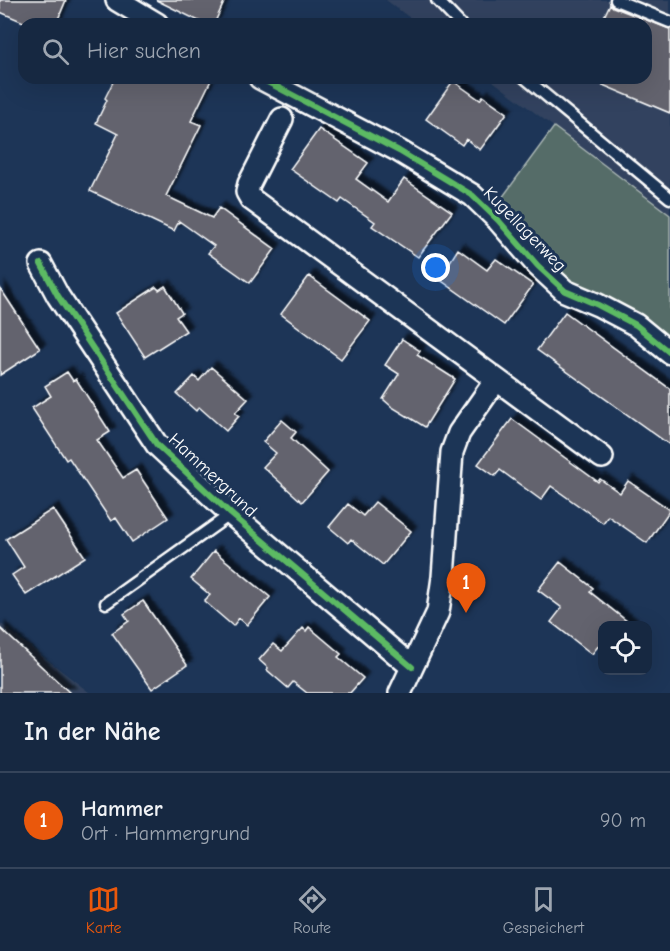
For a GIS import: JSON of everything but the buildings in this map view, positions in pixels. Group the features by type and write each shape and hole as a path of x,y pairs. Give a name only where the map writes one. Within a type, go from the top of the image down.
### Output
{"street":[{"path":"117,0 147,18"},
{"name":"Kugellagerweg","path":"271,84 399,151 472,195 498,220 538,266 565,291 636,325 670,353"},
{"path":"282,119 249,184 247,192 251,199 602,457"},
{"name":"Hammergrund","path":"41,264 58,296 157,446 231,514 412,667"},
{"path":"400,693 438,612 443,577 452,452 459,433 496,380"}],"lane":[{"path":"437,0 454,18"},
{"path":"616,0 670,22"},
{"path":"532,84 670,198"},
{"path":"106,603 231,514"}],"shaded area":[{"path":"386,0 670,0 670,215 497,84 652,84 652,18 410,18"},
{"path":"0,623 90,693 0,693"}],"green space":[{"path":"554,127 670,215 670,345 567,281 524,239 496,206"}],"cycle path":[{"path":"271,84 399,151 472,195 498,220 538,266 565,291 636,325 670,353"},
{"path":"41,264 58,296 157,445 231,514 412,667"}],"place":[{"name":"Hammer","path":"466,613"}]}
